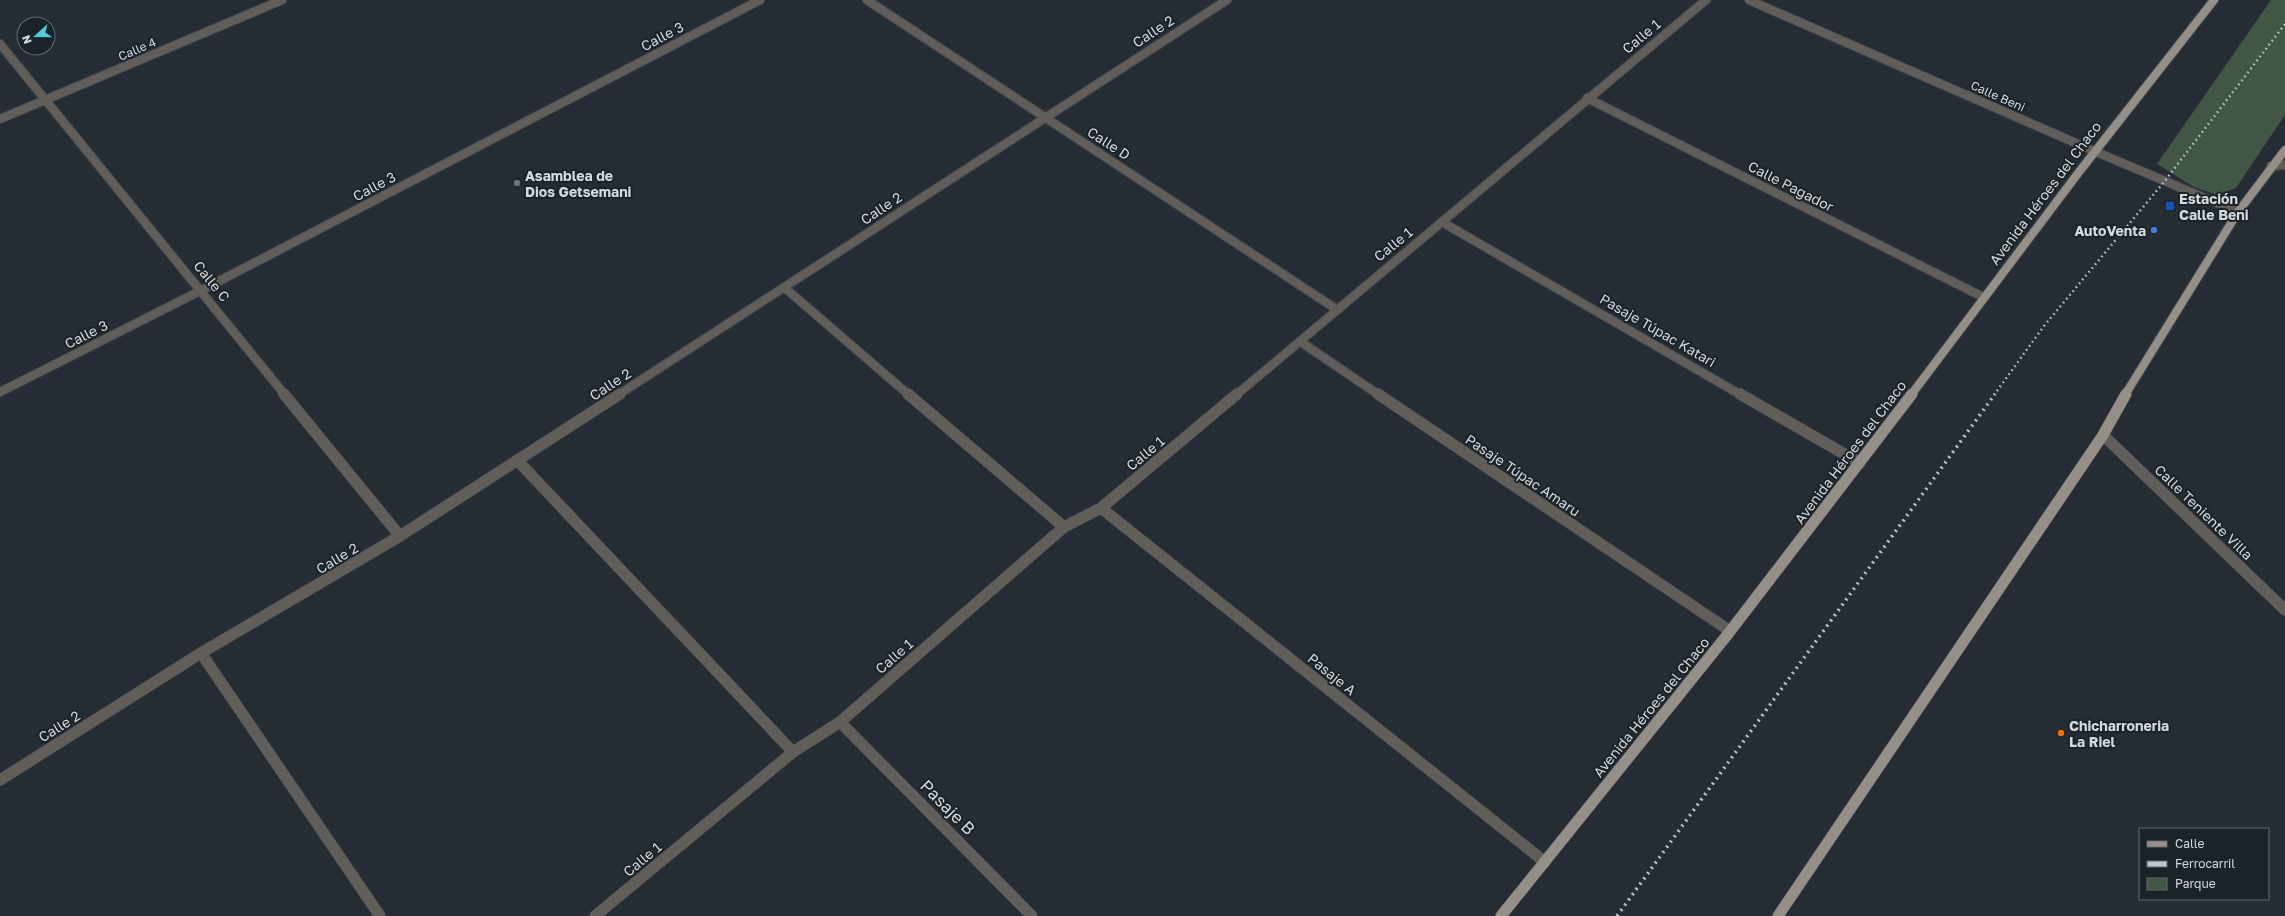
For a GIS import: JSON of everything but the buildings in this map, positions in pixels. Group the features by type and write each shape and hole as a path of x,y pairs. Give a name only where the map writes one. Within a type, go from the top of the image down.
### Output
{"main road":[{"name":"Avenida Héroes del Chaco","path":"1502,916 1730,632 1860,463 2094,151 2214,0"},
{"path":"1778,916 2103,435 2137,373 2238,212 2271,166 2285,150"}],"street":[{"name":"Calle 4","path":"0,119 282,0"},
{"name":"Calle 3","path":"0,392 202,290 760,0"},
{"name":"Calle D","path":"867,0 1336,309"},
{"name":"Calle 2","path":"0,780 202,653 400,536 785,288 1044,116 1227,0"},
{"name":"Calle 1","path":"595,916 793,752 840,722 1064,527 1101,508 1301,342 1336,309 1706,0"},
{"name":"Calle Beni","path":"1749,0 2094,151 2238,212"},
{"name":"Calle C","path":"0,44 44,101 202,290 400,536"},
{"name":"Calle Pagador","path":"1587,98 1983,297"},
{"path":"2271,166 2285,165"},
{"name":"Pasaje Túpac Katari","path":"1442,222 1860,463"},
{"path":"785,288 1064,527"},
{"name":"Pasaje Túpac Amaru","path":"1301,342 1730,632"},
{"name":"Calle Teniente Villa","path":"2103,435 2285,610"},
{"path":"516,460 793,752"},
{"name":"Pasaje A","path":"1101,508 1545,862"},
{"path":"202,653 380,916"},
{"name":"Pasaje B","path":"840,722 1032,916"}],"green space":[{"path":"2271,0 2285,0 2285,115 2236,188 2217,195 2194,187 2157,164"}],"railway":[{"path":"1994,395 2044,326 2164,182 2285,24"},
{"path":"1617,916 1995,394"}],"place":[{"name":"Asamblea de Dios Getsemani","path":"517,183"},
{"name":"Estación Calle Beni","path":"2170,206"},
{"name":"AutoVenta","path":"2154,230"},
{"name":"Chicharroneria La Riel","path":"2061,733"}]}
